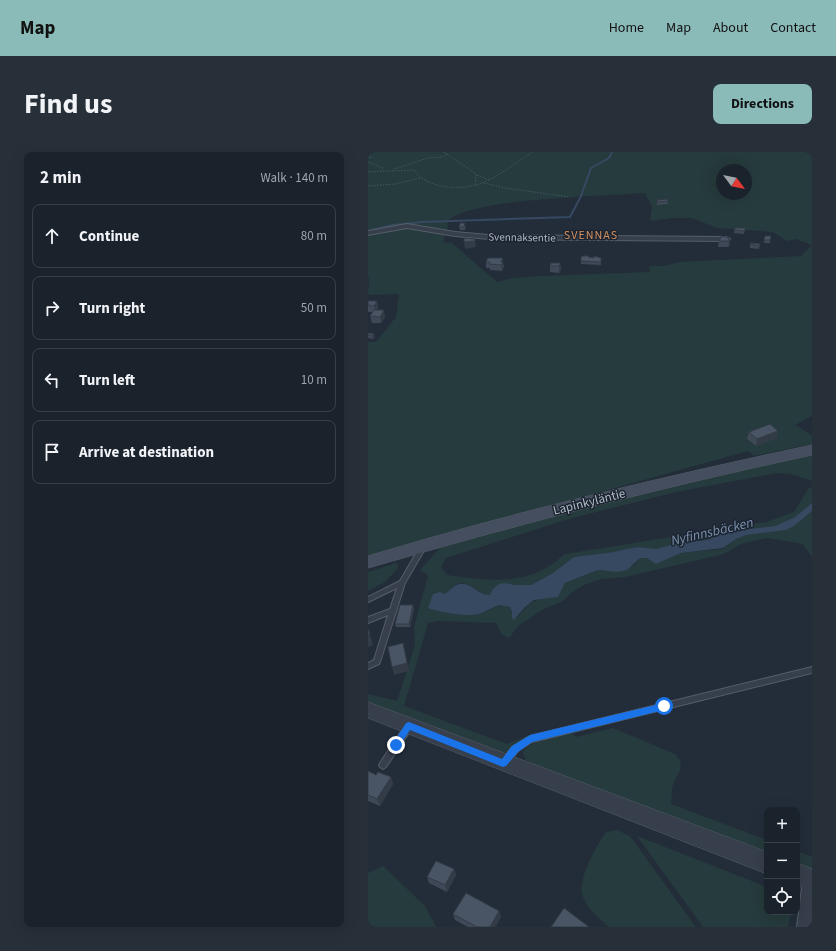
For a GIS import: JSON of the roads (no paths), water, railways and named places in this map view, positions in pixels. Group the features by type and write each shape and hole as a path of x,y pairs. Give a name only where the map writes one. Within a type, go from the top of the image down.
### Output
{"main road":[{"name":"Lapinkyläntie","path":"368,562 554,509 730,467 812,450"}],"street":[{"name":"Svennaksentie","path":"368,233 407,226 455,234 489,237 726,239"},
{"path":"368,710 764,862"},
{"path":"800,875 812,880 806,927"}],"lane":[{"path":"368,666 377,662 402,584 423,546"},
{"path":"368,600 402,584"},
{"path":"368,620 393,611"},
{"path":"503,763 515,749 530,739 812,670"},
{"path":"383,765 409,726"}],"water":[{"path":"812,503 812,511 794,526 786,530 747,535 736,539 723,548 681,553 656,564 647,558 640,558 627,570 618,572 598,570 565,583 558,597 534,600 524,608 514,620 512,618 510,607 499,605 482,613 470,615 447,613 428,608 433,594 440,592 444,594 460,584 468,585 486,595 490,595 493,589 499,584 531,585 553,573 574,557 639,547 656,549 682,542 708,540 725,532 775,526 795,517"}],"waterway":[{"path":"368,231 393,225 422,222 570,217 581,196 591,168 609,158 612,152"}],"district":[{"name":"SVENNAS","path":"591,235"}],"water label":[{"name":"Nyfinnsbäcken","path":"712,531"}]}
